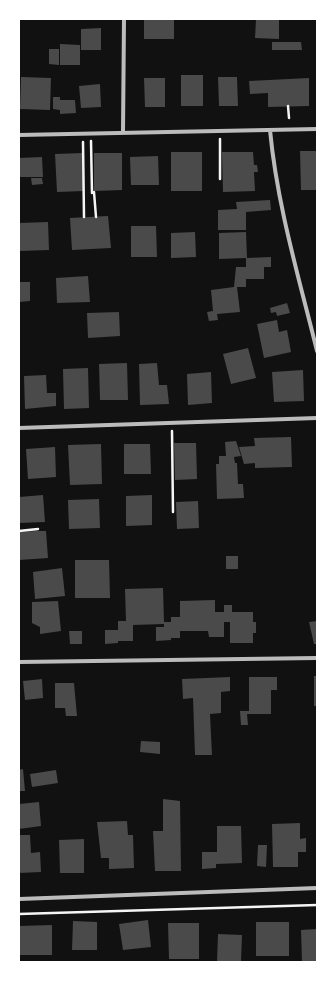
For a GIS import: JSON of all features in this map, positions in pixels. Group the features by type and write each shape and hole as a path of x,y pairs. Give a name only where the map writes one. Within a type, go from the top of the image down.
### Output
{"street":[{"path":"123,132 124,19"},
{"path":"270,130 272,149 285,217 317,351"},
{"path":"19,135 123,132 317,130"},
{"path":"19,428 317,418"},
{"path":"19,662 317,658"},
{"path":"19,899 317,888"}],"path":[{"path":"288,106 289,118"},
{"path":"220,139 220,179"},
{"path":"83,141 84,217"},
{"path":"91,141 92,193 94,192 96,216"},
{"path":"172,423 173,512"},
{"path":"19,530 38,529"},
{"path":"19,914 317,905"}],"building":[{"path":"144,19 174,19 174,39 144,39"},
{"path":"256,19 279,19 279,39 255,38"},
{"path":"101,28 101,50 81,50 81,29"},
{"path":"272,42 301,42 302,50 272,50"},
{"path":"60,44 80,45 80,65 60,65"},
{"path":"49,49 59,49 59,65 49,64"},
{"path":"181,75 203,75 203,106 181,106"},
{"path":"21,77 51,78 50,110 20,109"},
{"path":"218,77 237,77 238,106 219,106"},
{"path":"144,78 165,78 165,107 145,107"},
{"path":"309,78 309,106 268,107 268,93 250,94 249,81"},
{"path":"100,84 101,107 81,108 79,86"},
{"path":"53,97 60,97 60,110 53,109"},
{"path":"60,100 75,100 76,113 60,114"},
{"path":"300,151 317,151 317,190 301,190"},
{"path":"171,152 202,152 202,191 171,191"},
{"path":"222,152 253,152 254,165 257,165 258,172 254,172 255,191 223,192"},
{"path":"83,153 84,191 57,192 55,154"},
{"path":"94,153 122,153 122,190 94,191"},
{"path":"158,156 159,185 131,185 130,157"},
{"path":"42,157 43,177 19,177 19,158"},
{"path":"31,178 42,178 43,184 32,185"},
{"path":"270,200 271,210 246,212 246,230 218,230 218,210 237,209 236,202"},
{"path":"108,216 111,248 72,250 70,218"},
{"path":"48,222 49,250 19,251 19,223"},
{"path":"131,226 156,226 157,257 131,257"},
{"path":"195,232 196,257 171,258 171,233"},
{"path":"246,232 247,258 271,257 271,267 264,267 264,279 246,279 246,287 237,287 240,312 217,314 218,320 209,321 207,312 213,311 211,290 234,287 236,267 246,267 246,258 219,259 219,233"},
{"path":"88,276 90,302 57,303 56,278"},
{"path":"19,282 30,282 30,301 19,302"},
{"path":"287,303 290,313 277,316 276,312 271,313 270,308"},
{"path":"119,312 120,336 88,338 87,313"},
{"path":"277,320 279,332 287,330 291,352 264,358 257,324"},
{"path":"248,348 256,378 231,384 223,354"},
{"path":"127,363 128,400 100,400 99,364"},
{"path":"157,363 159,385 167,385 169,404 140,405 139,364"},
{"path":"88,368 89,408 64,409 63,369"},
{"path":"303,370 304,401 274,402 272,372"},
{"path":"211,372 212,403 188,405 187,374"},
{"path":"46,375 47,393 56,393 56,406 25,409 24,376"},
{"path":"291,437 292,467 255,468 255,463 244,464 239,447 255,446 254,438"},
{"path":"236,441 241,456 234,457 235,463 237,463 238,484 243,484 244,498 217,499 216,464 219,464 219,456 226,456 225,442"},
{"path":"174,443 196,443 197,479 175,480"},
{"path":"101,444 102,484 70,485 68,445"},
{"path":"124,444 150,444 151,474 124,474"},
{"path":"55,447 56,477 28,479 26,449"},
{"path":"43,495 45,522 19,523 19,497"},
{"path":"152,495 152,525 126,526 126,496"},
{"path":"99,499 100,528 69,529 68,500"},
{"path":"198,501 199,528 177,529 176,502"},
{"path":"46,531 48,558 19,560 19,532"},
{"path":"226,556 238,556 238,569 226,569"},
{"path":"75,560 109,560 110,598 75,598"},
{"path":"62,568 65,596 35,599 33,572"},
{"path":"163,588 164,622 171,622 171,617 180,617 180,601 215,600 215,612 224,612 224,605 232,605 232,612 253,612 253,622 256,622 256,633 253,633 253,643 230,643 230,622 224,622 224,637 209,637 208,631 180,631 180,638 156,641 156,627 164,627 164,624 133,625 133,641 118,641 118,643 105,644 105,630 118,630 118,621 126,621 125,589"},
{"path":"58,601 61,631 40,634 40,627 32,623 32,602"},
{"path":"317,621 317,644 314,644 309,622"},
{"path":"69,631 82,631 82,644 70,644"},
{"path":"314,676 317,676 317,706 314,706"},
{"path":"230,677 230,691 221,692 221,713 210,714 212,755 195,755 193,698 183,699 182,679"},
{"path":"249,677 277,677 277,690 271,690 271,714 247,714 248,725 241,725 240,711 249,711"},
{"path":"42,679 43,698 25,700 23,681"},
{"path":"55,683 74,683 77,716 66,716 65,708 55,708"},
{"path":"141,741 160,742 160,754 140,752"},
{"path":"23,769 25,791 19,791 19,770"},
{"path":"56,770 58,783 32,787 30,774"},
{"path":"163,799 180,801 181,871 155,871 153,831 163,831"},
{"path":"39,802 41,826 19,829 19,804"},
{"path":"127,821 128,835 133,835 134,868 109,869 109,858 101,858 97,822"},
{"path":"300,823 300,839 306,838 306,852 298,852 298,867 273,867 272,824"},
{"path":"217,826 241,826 242,863 216,864 216,868 202,869 202,852 217,852"},
{"path":"19,835 30,835 31,853 40,852 41,872 19,873"},
{"path":"84,839 84,873 60,873 59,840"},
{"path":"258,845 267,845 266,867 257,866"},
{"path":"148,920 151,947 123,950 119,924"},
{"path":"73,921 97,922 97,950 72,950"},
{"path":"256,922 289,922 289,956 256,956"},
{"path":"168,923 199,923 199,959 169,959"},
{"path":"52,925 52,955 20,955 19,926"},
{"path":"317,929 317,962 302,962 301,930"},
{"path":"218,934 242,935 241,962 217,962"}]}
